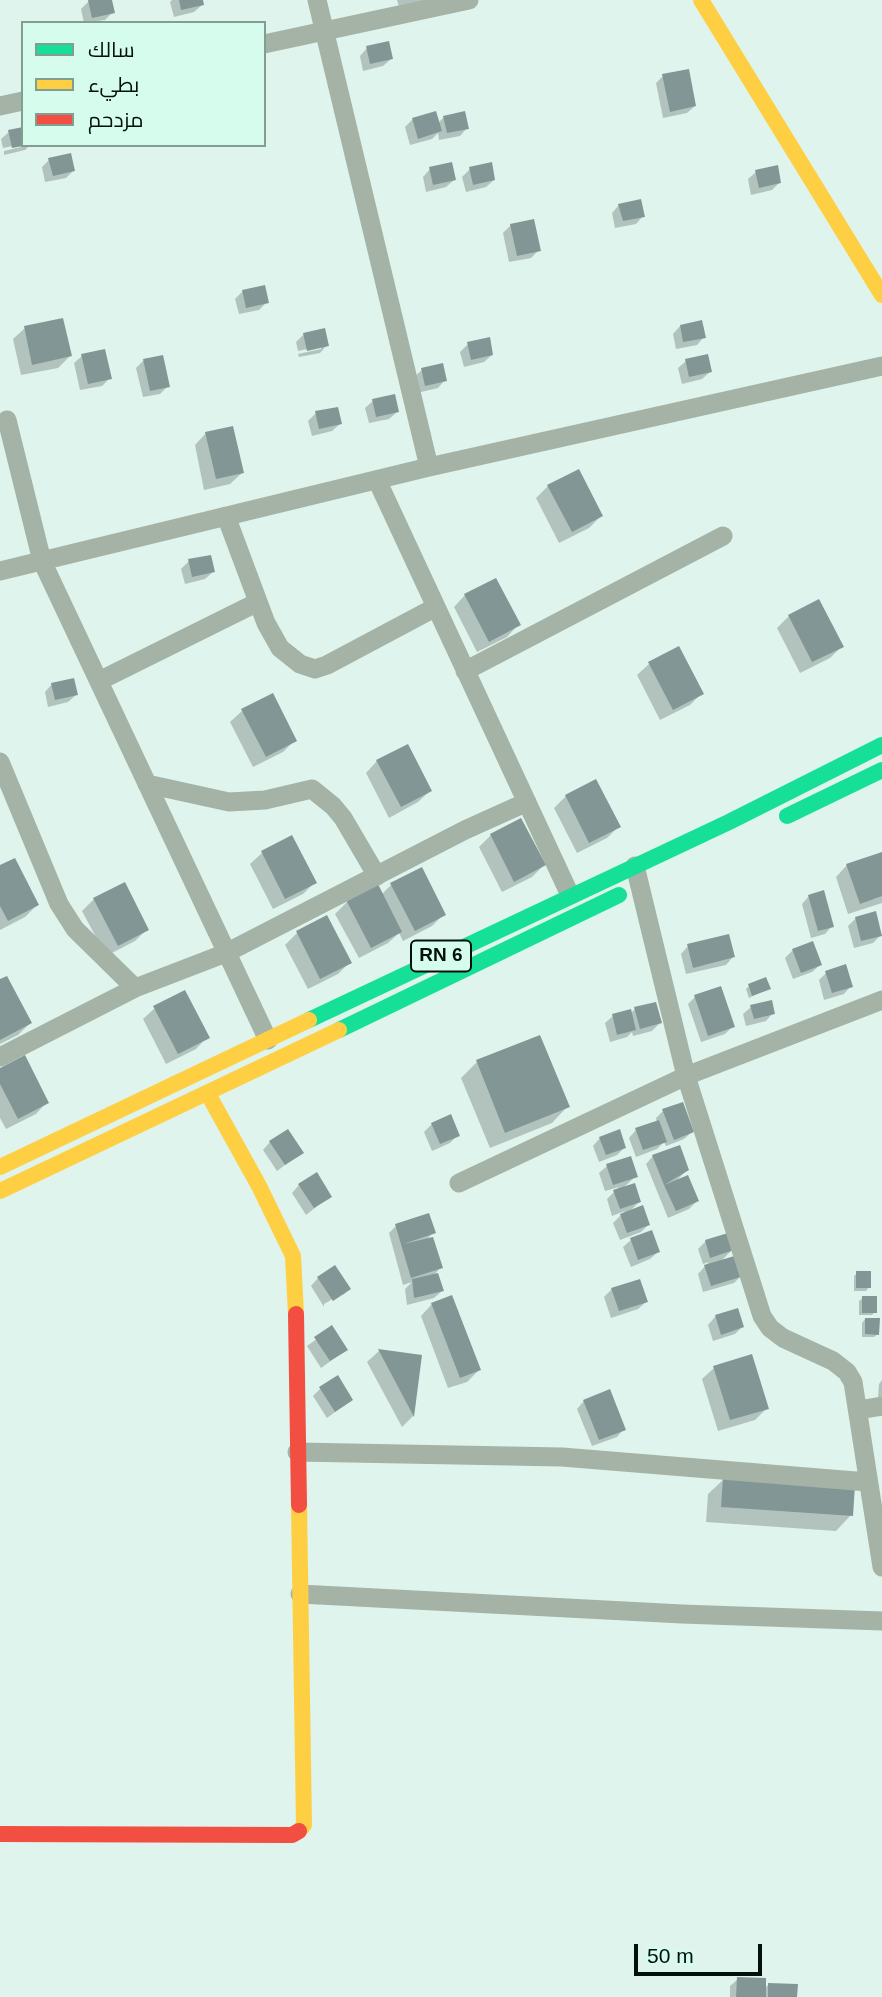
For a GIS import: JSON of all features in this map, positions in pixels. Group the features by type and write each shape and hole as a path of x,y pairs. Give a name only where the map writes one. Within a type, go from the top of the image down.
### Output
{"main road":[{"path":"701,0 882,295"},
{"name":"RN 6","path":"0,1191 208,1094 643,877 729,822 882,746"},
{"path":"767,826 882,770"},
{"name":"RN 6","path":"0,1167 570,895 643,877"},
{"path":"0,1835 292,1835 299,1832 304,1825 293,1256 259,1186 208,1094"}],"street":[{"path":"317,0 429,467"},
{"path":"266,44 469,0"},
{"path":"0,106 21,101"},
{"path":"0,571 429,467 882,366"},
{"path":"7,420 42,561 268,1040"},
{"path":"377,480 570,895"},
{"path":"226,516 266,624 280,648 300,664 315,669 436,607"},
{"path":"466,671 723,536"},
{"path":"99,681 258,602"},
{"path":"0,762 59,904 75,929 135,988"},
{"path":"147,784 229,802 265,800 312,789 343,818 377,876"},
{"path":"0,1057 135,988 226,953 465,830 527,802"},
{"path":"643,877 686,1076 762,1316 769,1328 783,1338 833,1360 847,1372 853,1382 882,1567"},
{"path":"459,1183 686,1076 882,1000"},
{"path":"858,1410 882,1406"},
{"path":"297,1452 562,1457 868,1482"},
{"path":"300,1594 682,1614 882,1621"}],"building":[{"path":"88,0 112,0 115,13 92,18"},
{"path":"179,0 203,0 204,5 181,10"},
{"path":"389,41 393,59 370,64 366,46"},
{"path":"689,69 696,106 670,112 662,74"},
{"path":"436,111 442,131 418,139 412,118"},
{"path":"465,111 469,129 447,133 443,116"},
{"path":"21,127 21,146 12,148 8,130"},
{"path":"71,153 75,171 53,176 48,158"},
{"path":"452,162 456,180 433,185 429,167"},
{"path":"492,162 495,180 473,185 469,167"},
{"path":"778,165 781,183 759,188 755,170"},
{"path":"641,199 645,217 623,221 618,204"},
{"path":"534,219 541,251 517,256 510,224"},
{"path":"265,285 269,303 246,308 242,290"},
{"path":"63,318 72,356 32,365 24,326"},
{"path":"702,320 706,338 683,342 680,325"},
{"path":"325,328 329,346 307,351 303,333"},
{"path":"490,337 493,355 471,360 467,342"},
{"path":"105,349 112,379 88,384 81,354"},
{"path":"708,354 712,372 689,377 685,359"},
{"path":"163,355 170,387 150,391 143,359"},
{"path":"443,363 447,381 425,386 421,368"},
{"path":"395,394 399,412 376,417 372,399"},
{"path":"338,407 342,424 319,429 315,411"},
{"path":"233,426 244,473 216,479 205,432"},
{"path":"579,469 603,516 572,532 547,485"},
{"path":"211,555 215,572 192,577 188,559"},
{"path":"496,578 521,625 489,642 464,594"},
{"path":"819,599 844,647 812,662 788,615"},
{"path":"679,646 704,694 673,710 648,662"},
{"path":"74,678 78,695 55,700 51,683"},
{"path":"273,693 297,741 266,757 241,709"},
{"path":"408,744 432,791 401,807 376,760"},
{"path":"596,779 621,827 589,843 565,795"},
{"path":"521,818 546,865 514,882 490,834"},
{"path":"292,835 317,883 285,899 261,851"},
{"path":"882,852 882,896 860,904 846,864"},
{"path":"15,858 39,905 8,921 0,906 0,865"},
{"path":"422,867 446,915 415,931 390,883"},
{"path":"125,882 149,930 118,946 93,898"},
{"path":"378,884 402,932 371,948 346,900"},
{"path":"824,890 834,927 818,931 808,895"},
{"path":"876,911 882,936 861,941 855,917"},
{"path":"327,915 352,963 320,979 296,931"},
{"path":"729,934 735,957 693,968 687,944"},
{"path":"813,941 822,965 801,973 792,949"},
{"path":"846,964 853,987 832,993 825,971"},
{"path":"7,976 32,1023 0,1040 0,979"},
{"path":"766,977 771,989 752,996 748,984"},
{"path":"721,986 735,1027 708,1036 694,995"},
{"path":"185,990 210,1038 178,1054 153,1006"},
{"path":"772,1000 775,1014 754,1019 750,1005"},
{"path":"656,1002 662,1023 640,1029 634,1007"},
{"path":"631,1009 636,1030 617,1035 612,1014"},
{"path":"540,1035 570,1107 505,1133 476,1060"},
{"path":"25,1055 49,1103 18,1119 0,1084 0,1068"},
{"path":"683,1102 694,1132 674,1140 662,1109"},
{"path":"451,1114 460,1136 440,1144 431,1123"},
{"path":"659,1120 667,1142 643,1150 635,1128"},
{"path":"288,1129 304,1153 285,1165 269,1141"},
{"path":"620,1129 626,1148 606,1155 599,1137"},
{"path":"680,1145 689,1170 664,1185 652,1155"},
{"path":"631,1156 638,1177 613,1185 606,1164"},
{"path":"317,1172 332,1197 314,1208 298,1184"},
{"path":"688,1175 699,1201 676,1211 664,1185"},
{"path":"635,1183 641,1202 620,1209 613,1190"},
{"path":"643,1205 650,1225 627,1233 620,1214"},
{"path":"429,1213 436,1233 403,1244 433,1237 443,1268 411,1278 395,1224"},
{"path":"652,1230 660,1252 638,1260 630,1238"},
{"path":"728,1233 734,1250 710,1258 705,1240"},
{"path":"738,1255 744,1276 711,1286 704,1265"},
{"path":"335,1265 351,1289 333,1301 317,1277"},
{"path":"856,1271 871,1271 871,1288 856,1288"},
{"path":"438,1273 444,1291 414,1298 412,1279"},
{"path":"640,1279 648,1302 619,1311 611,1288"},
{"path":"452,1295 481,1370 460,1378 431,1303"},
{"path":"862,1296 877,1296 877,1313 862,1313"},
{"path":"738,1308 744,1327 721,1335 715,1315"},
{"path":"865,1318 880,1318 879,1335 865,1334"},
{"path":"332,1325 348,1350 330,1361 314,1337"},
{"path":"378,1349 422,1355 414,1417"},
{"path":"752,1354 769,1409 730,1420 713,1366"},
{"path":"338,1375 353,1400 335,1412 319,1387"},
{"path":"610,1389 626,1430 599,1440 583,1400"},
{"path":"723,1477 855,1485 853,1516 721,1507"},
{"path":"737,1977 766,1978 766,1997 736,1997"},
{"path":"768,1983 798,1984 797,1997 768,1997"}],"traffic: fast":[{"path":"309,1020 729,822 882,745"},
{"path":"787,816 882,770"},
{"path":"339,1030 619,895"}],"traffic: slow":[{"path":"701,0 882,295"},
{"path":"0,1167 309,1020"},
{"path":"0,1191 339,1030"},
{"path":"208,1094 259,1186 293,1256 296,1314"},
{"path":"299,1505 304,1825 299,1831"}],"traffic: jam":[{"path":"296,1314 299,1505"},
{"path":"0,1834 292,1835 299,1831"}]}
